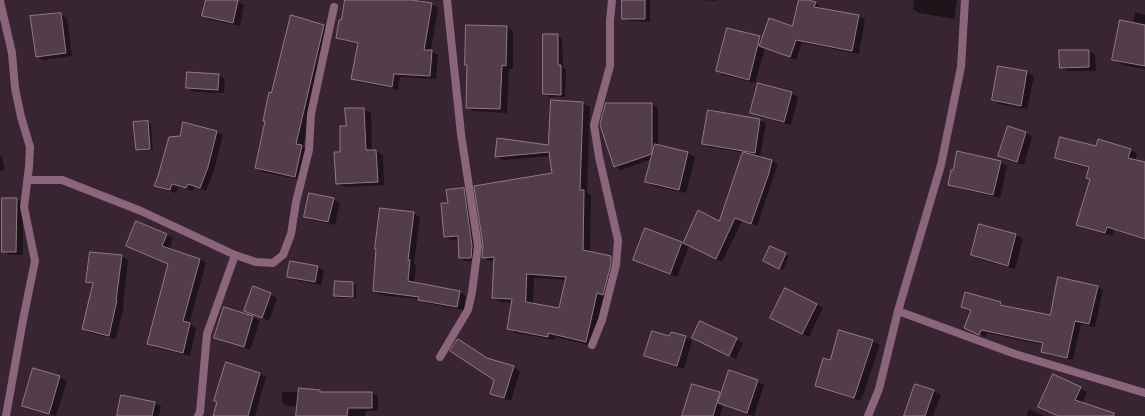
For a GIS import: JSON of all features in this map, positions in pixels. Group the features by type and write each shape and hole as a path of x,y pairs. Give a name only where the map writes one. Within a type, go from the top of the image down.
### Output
{"street":[{"path":"440,357 468,310 478,246 461,134 447,0"},
{"path":"592,345 602,320 616,266 618,240 599,157 594,125 610,66 612,0"},
{"path":"868,416 879,389 898,311 941,165 960,67 965,0"},
{"path":"0,1 10,46 20,117 30,147 28,180 24,207 35,261 22,320 6,416"},
{"path":"28,180 62,180 141,211 235,255 256,262 273,263 283,255 291,234 296,202 309,150 311,114 334,7"},
{"path":"198,416 200,412 207,334 235,255"},
{"path":"898,311 1015,354 1145,393"}],"building":[{"path":"206,0 238,0 233,23 202,16"},
{"path":"345,0 412,0 432,3 424,50 432,50 430,76 394,74 392,87 351,79 358,43 336,38 339,20 341,20"},
{"path":"622,0 645,0 645,19 622,19"},
{"path":"799,0 816,2 814,7 859,15 852,51 796,40 790,57 759,46 769,18 792,26"},
{"path":"61,13 66,53 36,57 30,16"},
{"path":"291,15 324,25 296,144 302,145 295,177 255,168 265,121 263,121 269,92 271,93"},
{"path":"1120,20 1145,25 1145,66 1112,60"},
{"path":"466,25 507,26 506,66 502,65 500,109 466,108"},
{"path":"727,28 760,36 749,80 716,71"},
{"path":"543,34 558,34 558,65 561,65 561,95 543,94"},
{"path":"1059,50 1089,50 1089,67 1060,68"},
{"path":"998,66 1027,71 1021,106 992,100"},
{"path":"187,72 219,74 218,90 186,88"},
{"path":"758,83 792,92 784,122 750,113"},
{"path":"551,100 583,102 580,190 584,190 583,250 611,256 611,264 603,295 597,293 586,342 548,333 548,337 507,329 512,299 492,298 494,257 482,258 483,245 474,186 552,173 549,152 495,157 497,138 548,145","holes":["527,274 566,277 559,308 526,302"]},
{"path":"606,103 652,103 652,154 614,167 600,125"},
{"path":"345,108 364,108 366,150 376,150 378,182 336,184 334,152 340,152 340,126 346,126"},
{"path":"708,110 760,119 755,153 702,144"},
{"path":"148,121 150,149 136,150 133,122"},
{"path":"183,122 217,131 208,167 200,188 188,184 186,188 172,184 170,190 154,186 169,137 180,136"},
{"path":"1008,126 1026,132 1017,162 998,156"},
{"path":"1060,137 1096,146 1098,139 1131,149 1128,158 1145,162 1145,239 1107,227 1105,233 1076,225 1090,179 1086,178 1089,167 1055,158"},
{"path":"655,144 688,152 679,190 645,182"},
{"path":"957,151 1001,161 993,195 948,185"},
{"path":"743,152 772,160 769,173 751,224 735,218 716,259 683,243 698,210 719,221"},
{"path":"464,188 472,246 471,258 459,258 458,236 444,237 441,203 448,203 446,190"},
{"path":"309,193 334,198 328,222 304,217"},
{"path":"2,198 17,198 16,252 2,252"},
{"path":"380,208 414,212 408,260 410,260 408,281 460,291 457,307 418,300 419,297 373,291 375,249"},
{"path":"136,221 167,234 162,246 200,259 183,321 190,323 183,353 147,344 168,264 126,246"},
{"path":"979,224 1016,234 1008,266 971,255"},
{"path":"645,228 682,242 670,274 633,260"},
{"path":"770,246 786,253 779,269 763,261"},
{"path":"90,252 122,255 117,300 109,336 82,329 93,283 86,282"},
{"path":"290,261 318,266 315,282 287,277"},
{"path":"1058,277 1098,286 1089,324 1075,321 1067,358 1041,352 1043,343 981,330 979,335 964,328 971,310 961,307 965,292 1001,302 1000,305 1050,315"},
{"path":"335,281 353,282 353,297 334,296"},
{"path":"253,286 271,293 262,318 244,311"},
{"path":"785,288 817,304 802,334 770,318"},
{"path":"224,307 253,316 244,347 214,338"},
{"path":"700,321 737,338 729,356 692,338"},
{"path":"839,330 873,340 854,398 815,386 823,358 830,360"},
{"path":"652,331 669,336 671,332 686,336 677,366 644,356"},
{"path":"458,339 487,358 514,366 504,398 490,394 494,380 450,351"},
{"path":"226,362 260,373 248,416 213,416 217,402 214,401"},
{"path":"33,368 60,376 49,414 22,406"},
{"path":"729,370 758,380 747,413 718,403"},
{"path":"1053,374 1081,387 1075,400 1114,413 1114,416 1058,416 1038,407"},
{"path":"692,384 720,392 713,416 682,416"},
{"path":"915,384 934,390 925,416 904,416"},
{"path":"299,388 320,390 320,392 372,392 372,408 348,408 347,416 296,416"},
{"path":"121,395 155,402 152,416 117,416"}]}
